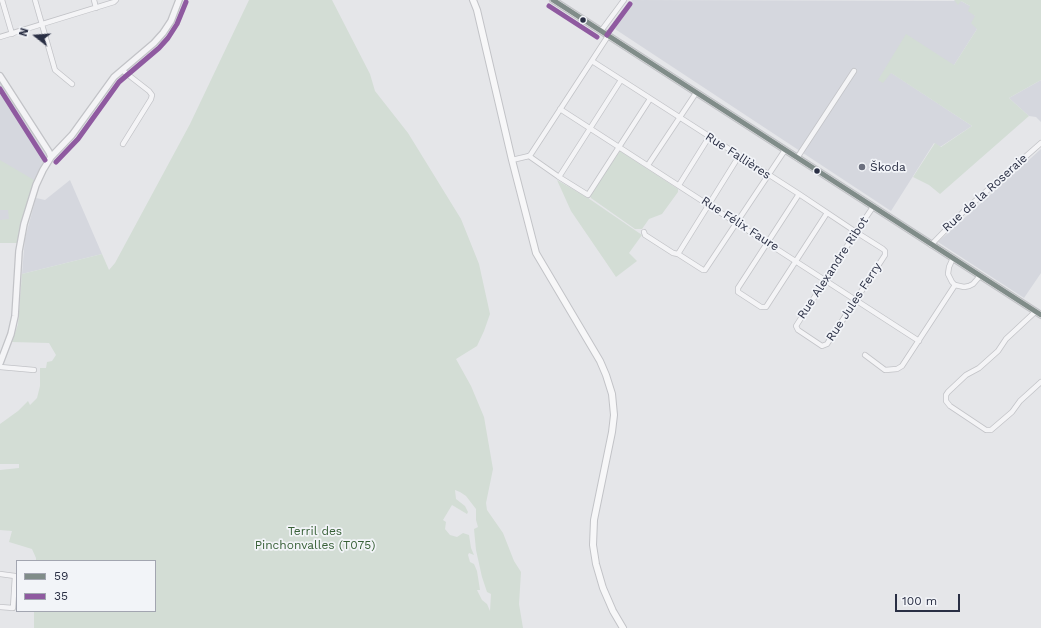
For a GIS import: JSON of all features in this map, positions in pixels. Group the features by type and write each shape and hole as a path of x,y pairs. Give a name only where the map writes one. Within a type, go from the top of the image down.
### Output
{"main road":[{"path":"473,0 477,10 512,160 536,253 600,361 612,394 614,414 612,432 594,520 593,545 596,564 603,588 613,611 623,628"}],"street":[{"path":"2,0 12,34"},
{"path":"35,0 55,70 72,84"},
{"path":"94,0 96,8"},
{"path":"0,37 96,8 116,0"},
{"path":"0,362 11,334 15,316 19,251 24,224 36,185 43,170 51,158 72,135 108,84 163,33 171,21 179,0"},
{"path":"553,0 1041,315"},
{"path":"601,31 624,0"},
{"path":"512,160 529,156 608,36"},
{"name":"Rue Fallières","path":"592,61 885,251"},
{"path":"122,70 152,95 123,144"},
{"path":"797,158 854,71"},
{"path":"0,76 49,152 51,158"},
{"path":"559,177 621,80"},
{"path":"648,165 696,93"},
{"path":"529,156 588,195 650,98"},
{"name":"Rue Félix Faure","path":"560,109 796,260 918,341"},
{"path":"679,185 709,137"},
{"name":"Rue de la Roseraie","path":"931,245 965,210 1041,143"},
{"path":"644,232 645,235 673,253 678,254 702,270 705,270 785,150"},
{"path":"678,254 739,156"},
{"path":"799,194 738,288 738,292 761,307 766,307 827,213"},
{"name":"Rue Alexandre Ribot","path":"798,330 796,326 873,207"},
{"name":"Rue Jules Ferry","path":"798,330 822,346 825,346 885,255 885,251"},
{"path":"952,258 948,274 955,285 964,287 969,286 973,284 980,276"},
{"path":"865,355 885,370 897,369 902,366 955,285"},
{"path":"1035,312 1006,340 998,351 979,368 966,375 948,392 946,395 946,401 950,406 986,430 991,430 1012,412 1020,401 1041,382"},
{"path":"0,367 34,370"},
{"path":"0,574 15,576 13,608 0,607"}],"shaded area":[{"path":"632,0 961,1 970,6 975,16 977,29 954,65 890,72 972,126 940,147 934,143 891,211 615,29"},
{"path":"1041,80 1041,122 1036,117 1029,116 1009,98"},
{"path":"0,83 46,155 46,158 34,180 17,243 0,243"},
{"path":"1041,149 1041,273 1024,298 938,242"},
{"path":"70,180 102,254 22,274 25,238 36,198 45,200"}],"green space":[{"name":"Terril des Pinchonvalles (T075)","path":"249,0 332,0 370,74 375,91 408,133 461,219 479,264 490,314 477,346 456,359 471,386 484,417 493,469 486,503 487,510 503,533 514,561 521,572 519,604 523,628 34,628 34,612 156,612 156,560 36,560 32,549 9,542 12,531 0,530 0,470 19,468 19,464 0,464 0,424 18,411 28,401 30,405 37,398 40,386 40,368 46,368 47,362 52,361 56,355 49,343 12,342 18,324 22,274 102,254 109,270 115,263 190,124","holes":["455,490 466,496 476,509 476,520 478,527 474,529 476,550 487,592 491,594 490,611 477,590 480,590 477,571 474,564 470,562 468,555 469,553 474,555 471,548 469,535 463,533 457,537 450,535 445,529 446,522 443,520 452,505 467,514 468,512 465,506 456,499"]},
{"path":"954,0 1041,0 1041,80 1009,98 1029,116 940,194 929,185 913,177 935,143 941,147 972,126 891,73 883,83 878,80 906,34 954,65 977,29 971,23 975,16 968,11 970,6 961,1 958,5"},
{"path":"620,151 678,189 678,192 662,214 649,219 642,229 635,229 591,198 590,195"},
{"path":"0,160 34,180 17,243 0,243 0,220 9,219 8,210 0,210"},
{"path":"557,180 588,198 642,235 629,253 637,261 616,277 571,211"}],"transit line":[{"name":"59","path":"553,0 1041,315"},
{"name":"35","path":"56,162 78,139 119,82 159,48 168,38 177,24 186,2"},
{"name":"35","path":"607,35 630,4"},
{"name":"35","path":"549,6 597,37"},
{"name":"35","path":"0,89 45,160"}],"place":[{"name":"Škoda","path":"862,167"}]}
